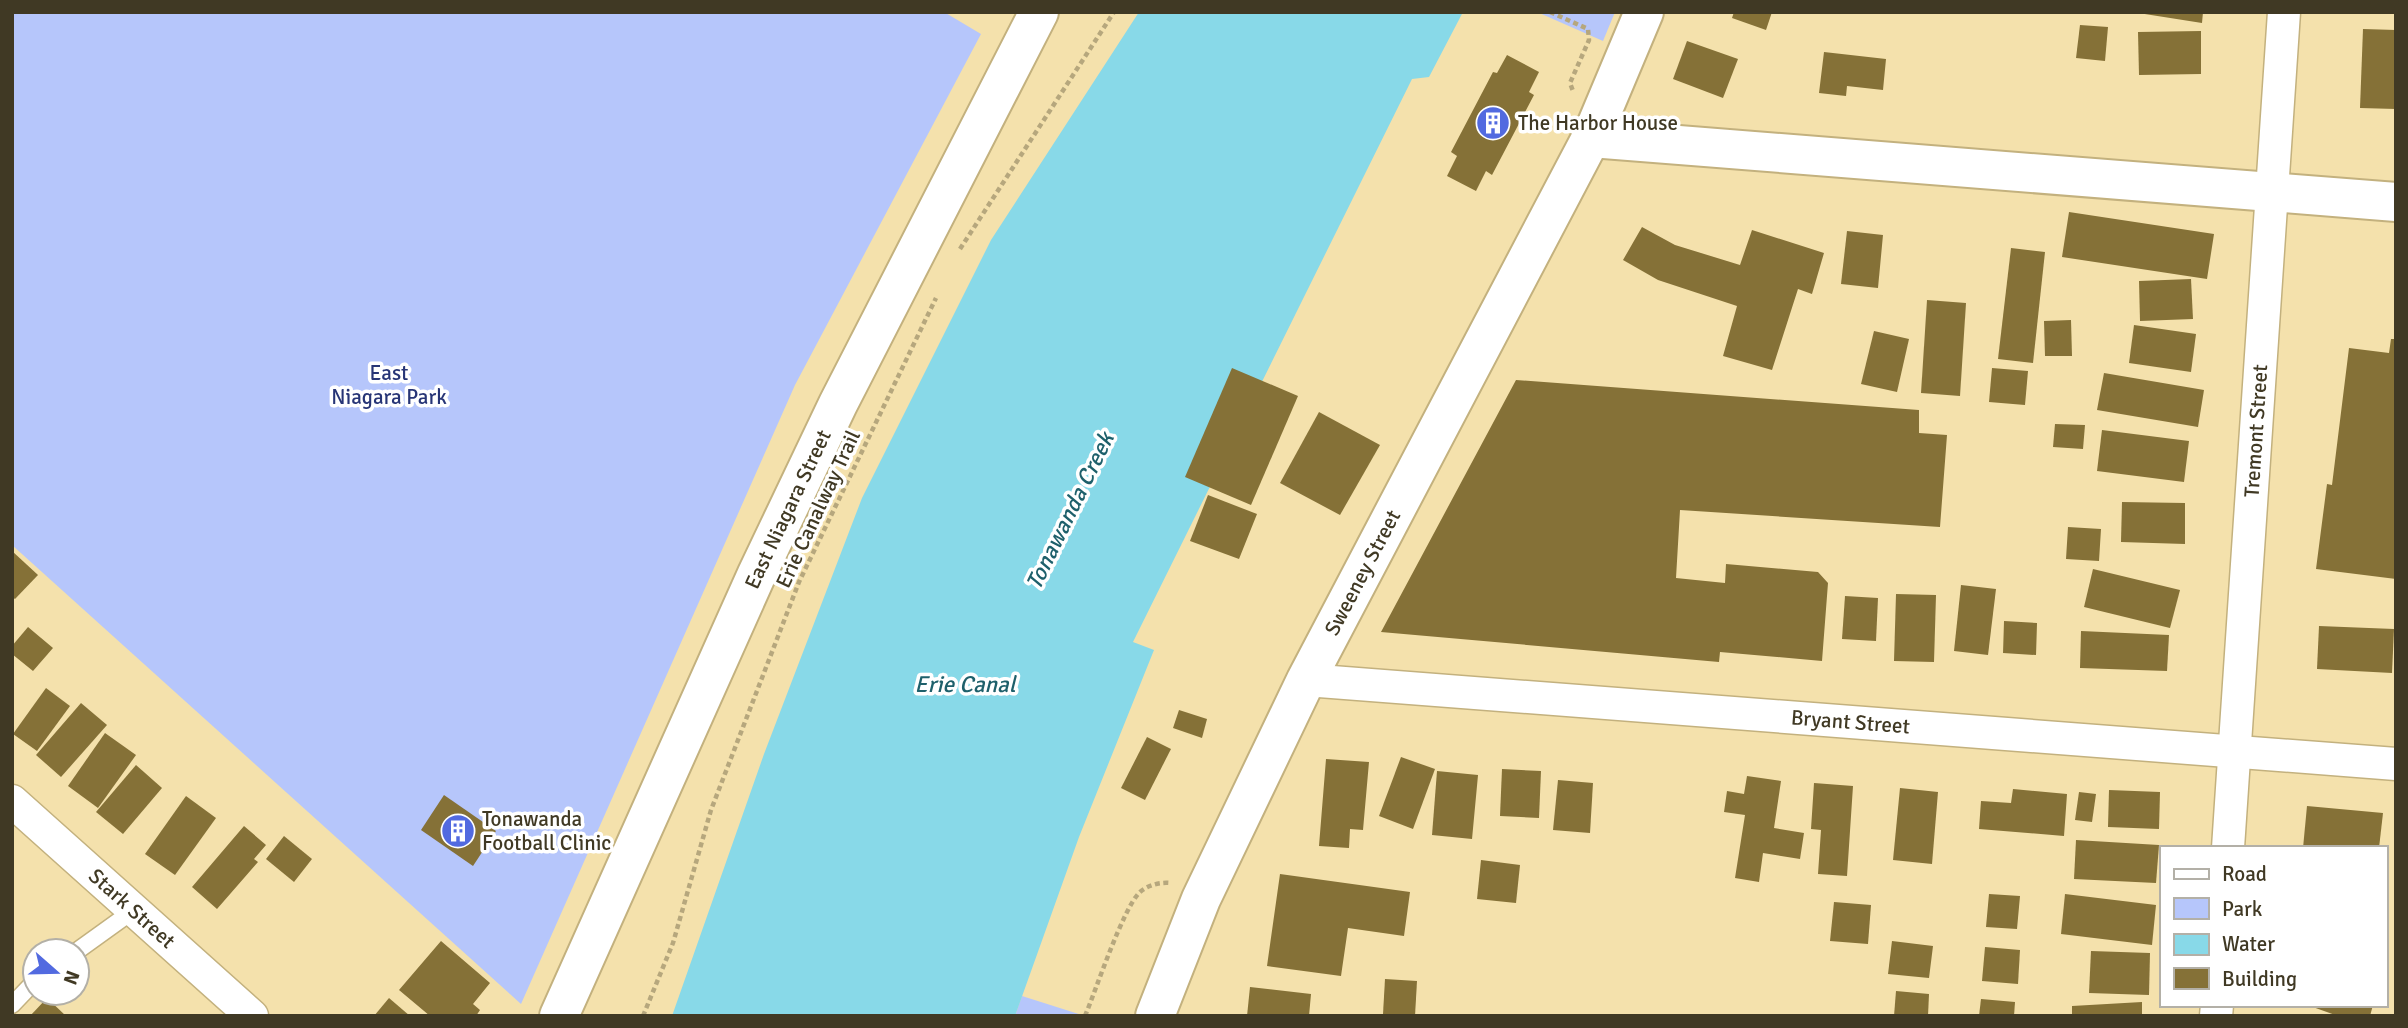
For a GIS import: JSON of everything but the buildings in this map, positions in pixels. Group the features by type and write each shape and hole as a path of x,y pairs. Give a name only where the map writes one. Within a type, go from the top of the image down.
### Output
{"street":[{"name":"East Niagara Street","path":"559,1016 756,576 838,404 1039,12"},
{"name":"Sweeney Street","path":"1155,1016 1201,899 1306,680 1591,138 1644,12"},
{"name":"Tremont Street","path":"2228,846 2284,12"},
{"path":"1591,138 2396,202"},
{"name":"Bryant Street","path":"1306,680 2396,764"},
{"name":"Stark Street","path":"12,800 252,1016"}],"lane":[{"path":"91,941 134,910"}],"path":[{"path":"956,256 1114,12"},
{"path":"1550,12 1588,29 1589,40 1570,83 1572,90 1582,95"},
{"name":"Erie Canalway Trail","path":"643,1016 673,943 711,810 799,582 938,293"},
{"path":"1085,1016 1129,909 1140,892 1152,885 1178,885"}],"green space":[{"name":"East Niagara Park","path":"12,12 944,12 981,34 795,385 521,1004 12,545"},
{"path":"1537,12 1615,12 1603,41"},
{"path":"1022,996 1085,1016 1015,1016"}],"water":[{"name":"Erie Canal","path":"1139,12 1463,12 1429,77 1412,79 1133,642 1154,650 1079,837 1015,1016 672,1016 764,754 862,498 991,240"}],"place":[{"name":"The Harbor House","path":"1493,123"},
{"name":"Tonawanda Football Clinic","path":"458,831"}],"water label":[{"name":"Tonawanda Creek","path":"1070,511"}]}
